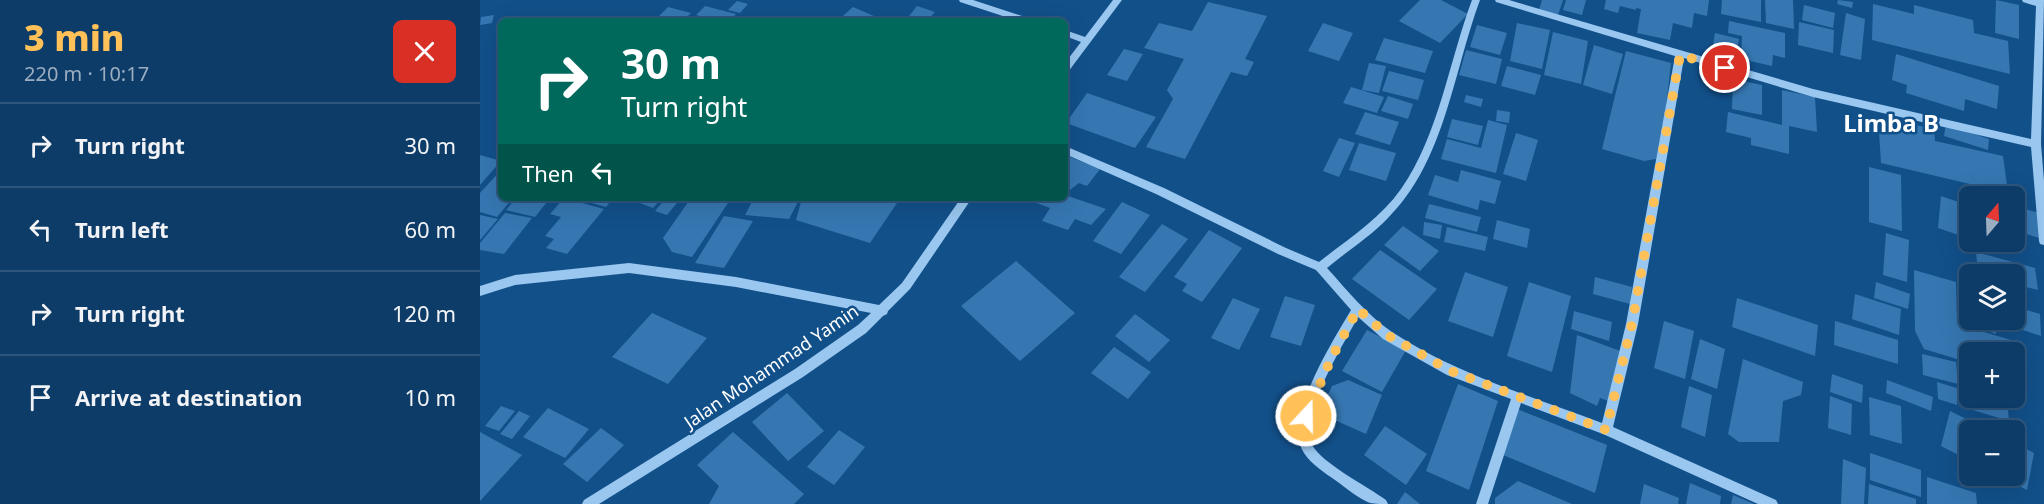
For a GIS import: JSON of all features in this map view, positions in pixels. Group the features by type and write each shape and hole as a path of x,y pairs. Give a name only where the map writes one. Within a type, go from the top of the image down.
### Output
{"street":[{"path":"963,0 1019,18"},
{"path":"1068,66 1118,0"},
{"path":"1320,267 1385,215 1409,185 1433,140 1455,57 1476,0"},
{"path":"1500,0 1813,93 2036,144"},
{"path":"2026,0 2042,3 2036,144 2044,241"},
{"path":"1068,34 1088,41"},
{"path":"1606,430 1632,324 1680,55"},
{"path":"1068,151 1160,191 1282,251 1320,267 1358,309 1387,335 1451,371 1606,430 1772,504"},
{"name":"Jalan Mohammad Yamin","path":"588,504 799,373 862,329 883,311 906,286 965,201"},
{"path":"480,291 515,280 629,268 736,282 883,311"},
{"path":"1358,309 1310,402 1302,429 1307,448 1334,471 1382,504"},
{"path":"1482,504 1517,397"}],"building":[{"path":"1420,0 1441,0 1468,14 1440,43 1399,21"},
{"path":"1542,0 1563,0 1558,15 1539,10"},
{"path":"1566,0 1586,0 1582,15 1563,10"},
{"path":"1606,0 1709,0 1707,16 1694,13 1692,28 1673,23 1670,40 1637,33 1641,9 1620,6 1618,13 1604,9"},
{"path":"1722,0 1761,0 1761,22 1721,14"},
{"path":"1765,0 1793,0 1794,29 1766,23"},
{"path":"1838,0 1853,2 1852,8 1837,4"},
{"path":"1996,0 2019,5 2019,39 1995,33"},
{"path":"737,1 748,4 740,13 728,10"},
{"path":"1208,2 1267,16 1245,59 1254,62 1247,76 1231,72 1185,159 1146,147 1173,99 1167,90 1184,59 1144,48 1159,23 1192,31"},
{"path":"1873,4 1914,14 1914,5 1973,20 1974,33 2008,41 2010,74 1872,40"},
{"path":"1804,5 1835,13 1833,28 1802,20"},
{"path":"705,6 736,14 733,18 708,18 696,15"},
{"path":"917,6 935,12 930,18 907,18"},
{"path":"668,7 691,13 686,18 657,18"},
{"path":"853,7 876,17 875,18 840,18"},
{"path":"1846,13 1865,19 1861,60 1840,55"},
{"path":"494,15 492,23 480,25 481,17"},
{"path":"1729,21 1785,33 1785,58 1773,55 1772,66 1741,59 1742,36 1728,33"},
{"path":"1799,22 1834,30 1833,53 1798,45"},
{"path":"1323,23 1353,33 1339,61 1308,51"},
{"path":"1517,23 1550,30 1542,69 1510,61"},
{"path":"1477,25 1507,33 1500,55 1470,47"},
{"path":"1553,32 1588,41 1581,84 1544,75"},
{"path":"1715,33 1739,39 1735,63 1711,57"},
{"path":"1384,38 1433,51 1425,73 1375,60"},
{"path":"1594,45 1623,54 1612,94 1583,85"},
{"path":"1124,49 1143,54 1127,81 1107,75"},
{"path":"1466,50 1502,59 1496,84 1459,75"},
{"path":"1626,51 1671,63 1665,116 1656,159 1644,161 1602,149"},
{"path":"1896,54 1999,86 1997,109 1965,99 1964,111 1906,93 1907,85 1892,80"},
{"path":"1369,63 1386,66 1379,93 1362,90"},
{"path":"1507,66 1541,75 1535,95 1501,86"},
{"path":"1389,71 1424,80 1418,100 1382,91"},
{"path":"1733,79 1762,85 1762,115 1732,109"},
{"path":"1351,87 1384,97 1377,113 1343,103"},
{"path":"1782,90 1815,97 1817,132 1789,126 1789,154 1751,145 1751,138 1726,132 1728,112 1782,125"},
{"path":"1087,93 1156,117 1135,148 1068,124 1068,120"},
{"path":"1466,95 1483,99 1481,107 1464,102"},
{"path":"1388,96 1413,104 1408,119 1381,111"},
{"path":"1497,110 1510,112 1509,123 1496,121"},
{"path":"1365,112 1399,122 1390,145 1355,134"},
{"path":"1878,117 1934,129 1935,141 2003,156 2007,186 1978,186 1881,163"},
{"path":"1452,119 1483,126 1478,145 1447,137"},
{"path":"1488,120 1507,125 1496,173 1441,159 1447,139 1481,148"},
{"path":"1946,124 1989,139 1988,150 1944,136"},
{"path":"1516,133 1538,140 1526,181 1503,174"},
{"path":"1339,138 1355,143 1339,177 1323,171"},
{"path":"1359,143 1396,153 1386,181 1349,170"},
{"path":"480,155 498,160 498,164 480,185"},
{"path":"1068,156 1100,169 1087,186 1079,183 1068,189"},
{"path":"1869,167 1901,175 1902,231 1869,222"},
{"path":"1461,170 1501,181 1495,204 1480,200 1478,210 1428,195 1435,175 1458,182"},
{"path":"498,173 498,201 510,201 497,217 480,212 480,193"},
{"path":"1068,196 1106,209 1091,225 1075,219 1068,230 1042,221 1050,208 1031,201 1068,201"},
{"path":"1941,196 1959,202 1959,235 1938,228"},
{"path":"514,201 548,201 535,217 506,210"},
{"path":"561,201 575,201 604,209 567,254 546,248 554,239 545,236 561,217 550,214"},
{"path":"585,201 611,201 606,207"},
{"path":"638,201 659,201 653,208"},
{"path":"663,201 679,201 667,215 655,211"},
{"path":"689,201 728,203 692,257 672,252 663,238"},
{"path":"752,201 798,201 789,219 745,215"},
{"path":"801,201 890,201 897,203 870,243 796,220"},
{"path":"1122,202 1150,215 1121,254 1093,241"},
{"path":"1429,204 1481,217 1477,232 1425,218"},
{"path":"2025,209 2039,213 2039,238 2025,234"},
{"path":"505,213 532,218 504,254 480,250 480,243"},
{"path":"480,215 498,219 480,240"},
{"path":"724,216 753,221 724,268 695,263"},
{"path":"1497,220 1530,229 1527,248 1493,239"},
{"path":"1424,222 1442,225 1440,239 1423,235"},
{"path":"1162,224 1188,239 1145,292 1119,277"},
{"path":"1403,226 1439,251 1420,271 1384,245"},
{"path":"1447,227 1488,237 1485,251 1444,242"},
{"path":"1209,230 1242,248 1202,302 1182,291 1187,284 1174,277"},
{"path":"1886,233 1909,240 1907,282 1883,275"},
{"path":"1380,250 1437,289 1409,320 1352,279"},
{"path":"1976,252 2020,264 1977,264"},
{"path":"1016,261 1075,313 1020,361 961,306"},
{"path":"2025,265 2035,268 2038,290 2025,287"},
{"path":"1914,270 1956,282 1959,330 1977,330 2011,340 2011,342 1959,342 1959,360 1924,349 1915,331"},
{"path":"1465,272 1508,287 1493,337 1448,321"},
{"path":"1595,277 1632,287 1630,304 1593,294"},
{"path":"1529,282 1571,296 1552,372 1507,356"},
{"path":"1876,282 1910,294 1908,309 1874,298"},
{"path":"1855,294 1901,309 1899,335 1852,319"},
{"path":"1285,296 1315,305 1301,346 1270,337"},
{"path":"1233,298 1260,309 1239,350 1211,338"},
{"path":"1737,298 1818,325 1815,356 1732,327"},
{"path":"2025,309 2040,314 2041,336 2023,330 2025,330"},
{"path":"1574,311 1612,322 1609,341 1571,329"},
{"path":"652,313 707,338 668,384 612,357"},
{"path":"1135,314 1170,340 1149,362 1115,336"},
{"path":"1664,321 1694,331 1685,379 1654,368"},
{"path":"1835,321 1898,340 1898,364 1834,345"},
{"path":"1367,330 1406,350 1382,392 1342,371"},
{"path":"1984,330 1996,330 1996,334"},
{"path":"1577,335 1623,352 1611,402 1600,398 1597,406 1570,393"},
{"path":"1700,339 1725,349 1717,389 1691,379"},
{"path":"1114,347 1151,372 1128,399 1091,373"},
{"path":"1922,354 1956,362 1958,384 1923,375"},
{"path":"1743,359 1803,382 1801,395 1783,401 1779,442 1739,442 1728,434"},
{"path":"1832,374 1863,385 1862,403 1830,392"},
{"path":"1348,380 1382,395 1366,434 1319,413 1332,386"},
{"path":"1887,380 1933,397 1931,411 1886,393"},
{"path":"1937,382 1957,388 1957,405 1938,399"},
{"path":"1458,384 1498,401 1469,490 1426,471"},
{"path":"1689,386 1712,395 1705,437 1681,427"},
{"path":"787,393 824,431 788,461 752,422"},
{"path":"1830,396 1852,404 1851,435 1828,428"},
{"path":"1869,397 1901,406 1902,444 1870,435"},
{"path":"501,406 515,411 499,431 485,426"},
{"path":"548,408 589,429 565,458 523,437"},
{"path":"1966,408 2008,408 2009,420"},
{"path":"1517,409 1607,445 1595,493 1503,455"},
{"path":"519,411 530,416 512,439 500,434"},
{"path":"1950,411 1968,420 1959,420 1959,455 1941,446"},
{"path":"1385,426 1427,454 1406,485 1364,455"},
{"path":"601,428 624,445 587,482 563,464"},
{"path":"839,430 865,447 834,485 807,467"},
{"path":"480,432 522,455 480,501"},
{"path":"733,432 804,494 794,504 709,504 719,486 697,465"},
{"path":"2025,448 2034,453 2027,490 2019,486 2025,486"},
{"path":"1870,453 1921,470 1921,497 1870,480"},
{"path":"1843,459 1866,468 1864,504 1841,504"},
{"path":"1927,477 1976,493 1977,504 1927,504"},
{"path":"1518,481 1572,504 1495,504 1495,498"},
{"path":"1690,483 1721,496 1720,504 1686,504"},
{"path":"1644,484 1679,498 1678,504 1640,504"},
{"path":"1869,484 1916,499 1916,504 1868,504"},
{"path":"1405,492 1420,504 1397,504"},
{"path":"1733,495 1754,504 1731,504"}],"district":[{"name":"Limba B","path":"1891,122"}],"route":[{"path":"1306,416 1310,402 1358,309 1387,335 1451,371 1606,430 1632,324 1680,55 1725,68"}]}
